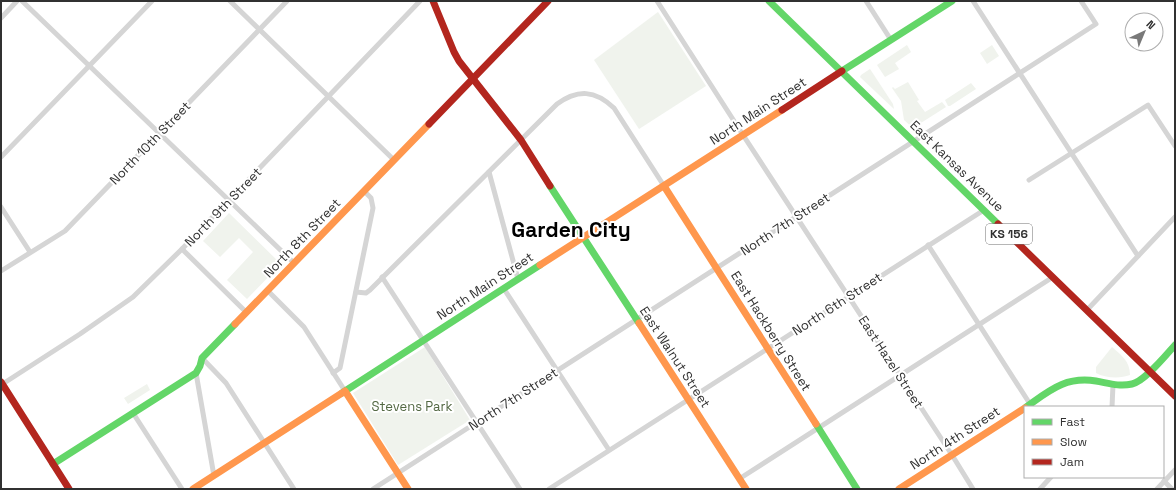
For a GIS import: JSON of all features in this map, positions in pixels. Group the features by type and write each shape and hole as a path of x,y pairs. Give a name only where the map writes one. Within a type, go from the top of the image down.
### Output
{"main road":[{"name":"East Walnut Street","path":"433,1 454,52 472,79 521,140 746,489"},
{"name":"North 8th Street","path":"196,373 202,358 548,1"},
{"name":"East Kansas Avenue","path":"769,1 1175,396"},
{"name":"North Main Street","path":"193,489 952,1"},
{"name":"East Hackberry Street","path":"664,186 857,489"},
{"name":"North 4th Street","path":"1027,406 1055,387 1081,379 1113,385 1133,384 1150,372 1175,345"},
{"path":"53,464 196,373"},
{"path":"1,383 69,489"},
{"path":"345,391 408,489"},
{"name":"North 4th Street","path":"899,489 1024,408"}],"street":[{"path":"1,18 17,1"},
{"path":"22,1 294,264"},
{"path":"1,157 152,1"},
{"path":"230,1 394,160"},
{"name":"North 10th Street","path":"1,271 65,231 287,1"},
{"name":"North 9th Street","path":"1,383 80,334 133,297 182,249 420,1"},
{"name":"East Hazel Street","path":"658,1 743,135 973,489"},
{"path":"866,1 891,40"},
{"path":"973,1 1138,256"},
{"name":"North 7th Street","path":"374,489 1096,24 1081,1"},
{"path":"356,292 364,293 368,291 557,104 574,94 590,94 598,96 614,108 664,186"},
{"path":"1029,180 1148,105 1175,146"},
{"path":"489,172 518,279"},
{"path":"333,373 340,368 373,208 371,198 364,191"},
{"path":"1,207 30,252"},
{"name":"North 6th Street","path":"549,489 984,210"},
{"path":"1087,310 1175,217"},
{"path":"928,245 979,324 1027,406"},
{"path":"182,249 246,312"},
{"path":"382,277 520,489"},
{"path":"739,479 1053,277"},
{"path":"504,289 609,450"},
{"path":"268,291 304,327 345,391"},
{"path":"202,358 226,383 294,489"},
{"path":"196,373 214,476"},
{"path":"1112,406 1113,385"},
{"path":"133,413 182,489"},
{"path":"1157,489 1175,470"},
{"path":"1040,489 1050,478"},
{"path":"1164,481 1172,489"}],"green space":[{"path":"658,12 706,86 639,129 594,60"},
{"path":"907,45 911,52 895,63 899,69 885,77 877,65"},
{"path":"992,45 999,56 987,64 980,53"},
{"path":"870,69 893,104 894,109 860,77"},
{"path":"908,82 919,100 917,101 925,112 942,102 946,107 913,128 904,120 901,101 892,88 893,87 895,89"},
{"path":"971,83 976,89 948,106 945,100"},
{"path":"229,213 281,264 247,299 227,280 253,252 239,238 220,257 203,241"},
{"name":"Stevens Park","path":"425,347 470,420 398,465 353,393"},
{"path":"1112,347 1127,362 1130,375 1113,377 1096,373 1096,367"},
{"path":"147,384 150,390 128,404 124,398"}],"traffic: fast":[{"path":"769,1 998,224"},
{"path":"842,71 952,1"},
{"path":"550,186 639,323"},
{"path":"342,393 540,265"},
{"path":"53,464 196,373 202,358 235,324"},
{"path":"1027,406 1050,390 1075,381 1085,380 1123,385 1137,382 1155,367 1175,345"},
{"path":"816,424 857,489"}],"traffic: slow":[{"path":"540,265 782,110"},
{"path":"235,324 429,124"},
{"path":"664,186 816,424"},
{"path":"639,323 746,489"},
{"path":"345,391 408,489"},
{"path":"193,489 342,393"},
{"path":"899,489 1024,409"}],"traffic: jam":[{"path":"433,1 459,61 521,140 550,186"},
{"path":"429,124 548,1"},
{"path":"782,110 842,71"},
{"path":"998,224 1175,396"},
{"path":"1,382 69,489"}],"district":[{"name":"Garden City","path":"571,229"}]}
